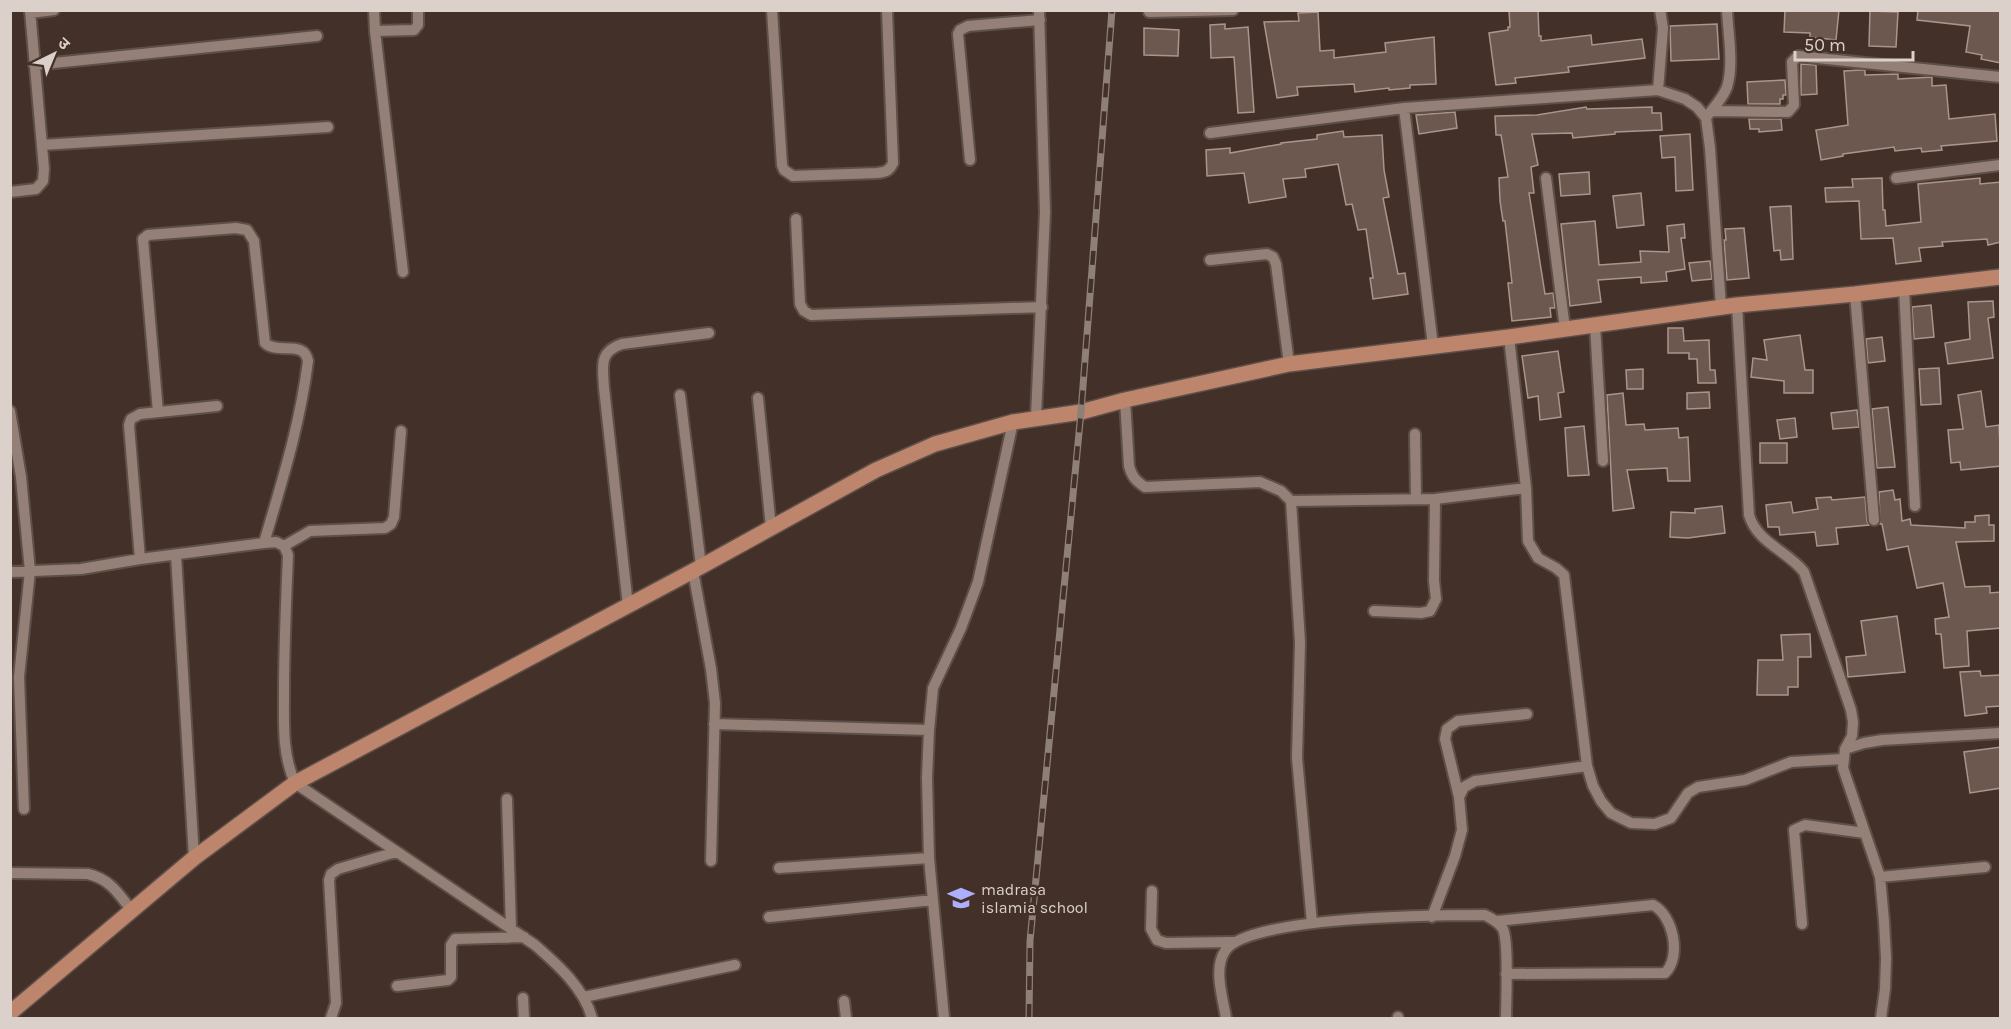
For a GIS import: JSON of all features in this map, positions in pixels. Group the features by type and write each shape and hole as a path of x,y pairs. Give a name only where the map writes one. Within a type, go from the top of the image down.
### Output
{"main road":[{"path":"10,1013 194,858 295,783 886,466 935,444 1012,422 1082,412 1125,400 1289,364 1509,337 1737,304 1855,294 2001,277"}],"street":[{"path":"10,192 40,186 43,181 44,168 30,11 54,10"},
{"path":"374,10 403,272"},
{"path":"375,31 414,30 418,25 418,10"},
{"path":"772,10 782,165 788,174 793,176 877,173 890,169 893,163 887,10"},
{"path":"1149,12 1233,10"},
{"path":"1658,90 1663,28 1660,10"},
{"path":"1722,307 1708,114 1722,97 1729,73 1727,10"},
{"path":"970,160 958,34 960,30 968,26 1039,15 1045,212 1036,417"},
{"path":"34,64 317,36"},
{"path":"1210,133 1404,108 1658,90 1685,99 1708,114 1788,112 1794,105 1792,62 1798,56 2001,77"},
{"path":"1404,108 1433,346"},
{"path":"42,146 328,127"},
{"path":"1896,178 2001,165"},
{"path":"1546,178 1565,329"},
{"path":"796,219 800,304 804,311 811,315 1042,307"},
{"path":"158,412 143,239 148,235 236,228 247,230 254,241 265,343 271,348 302,350 307,355 308,361 303,402 293,445 264,543"},
{"path":"1210,260 1267,254 1273,257 1276,264 1289,364"},
{"path":"1904,288 1914,506"},
{"path":"1855,294 1874,520"},
{"path":"1737,304 1749,515 1762,537 1799,565 1804,572 1851,710 1852,736 1844,754 1843,768 1880,876 1886,958 1881,1018"},
{"path":"1595,325 1603,461"},
{"path":"628,606 603,361 611,348 622,344 709,333"},
{"path":"1509,337 1526,488 1527,532 1531,548 1538,558 1561,571 1565,579 1587,766 1593,786 1611,813 1631,823 1655,824 1671,818 1688,793 1698,787 1745,780 1791,762 1844,754 1864,743 2001,733"},
{"path":"680,395 697,569 714,687 711,861"},
{"path":"758,398 771,528"},
{"path":"1125,400 1131,476 1145,487 1260,482 1281,491 1291,501 1300,642 1297,758 1312,923"},
{"path":"140,559 129,425 133,416 217,406"},
{"path":"10,411 21,477 30,571 20,677 24,809"},
{"path":"944,1018 929,858 927,778 933,688 961,628 978,582 1012,422"},
{"path":"284,546 310,531 385,528 391,524 394,517 401,431"},
{"path":"1415,434 1416,499"},
{"path":"1291,501 1435,499 1526,488"},
{"path":"1374,611 1421,613 1430,611 1434,605 1436,599 1434,581 1435,499"},
{"path":"10,572 81,569 264,543 276,542 284,546 288,555 284,657 285,750 288,768 295,783 524,937 554,962 584,997 592,1018"},
{"path":"176,555 194,858"},
{"path":"1432,917 1455,856 1462,830 1459,796 1445,739 1447,729 1458,721 1527,714"},
{"path":"714,724 929,730"},
{"path":"1459,796 1464,787 1475,781 1587,766"},
{"path":"507,799 511,928"},
{"path":"1802,924 1794,830 1805,825 1865,833"},
{"path":"331,1018 336,1003 329,880 338,869 396,852"},
{"path":"778,868 929,858"},
{"path":"1880,876 1984,867"},
{"path":"10,873 98,876 112,885 132,911"},
{"path":"1152,891 1151,929 1157,940 1166,943 1233,942 1281,928 1312,923 1485,915 1497,921 1503,930 1506,944 1506,1018"},
{"path":"769,916 933,900"},
{"path":"1497,921 1653,905 1666,916 1671,927 1673,962 1665,973 1506,974"},
{"path":"397,986 448,980 451,977 451,945 455,939 524,937"},
{"path":"1226,1018 1219,972 1220,961 1225,950 1233,942"},
{"path":"584,997 735,965"},
{"path":"523,998 524,1018"},
{"path":"844,1001 846,1018"}],"building":[{"path":"1509,10 1538,10 1541,41 1591,35 1592,45 1642,39 1645,58 1568,67 1569,72 1515,78 1516,83 1496,85 1489,33 1508,30 1510,27"},
{"path":"1785,10 1839,10 1836,40 1810,37 1810,33 1784,32"},
{"path":"1918,10 2001,10 2001,63 1981,59 1982,55 1966,52 1970,26 1917,20"},
{"path":"1870,11 1898,12 1896,47 1869,46"},
{"path":"1318,12 1320,51 1334,50 1334,58 1386,52 1385,43 1434,37 1436,84 1355,92 1354,84 1297,87 1298,95 1277,98 1264,22 1299,21 1298,13"},
{"path":"1225,24 1225,29 1248,27 1254,112 1238,113 1234,57 1211,58 1210,25"},
{"path":"1717,24 1719,59 1671,61 1670,26"},
{"path":"1144,28 1179,30 1178,56 1144,55"},
{"path":"1801,64 1816,65 1817,94 1801,95"},
{"path":"1865,70 1865,75 1898,74 1898,79 1932,77 1932,86 1946,85 1949,119 1995,114 1997,141 1941,146 1942,150 1922,152 1921,148 1895,151 1894,147 1843,154 1843,156 1821,160 1816,130 1848,125 1844,71"},
{"path":"1785,80 1786,95 1780,99 1780,104 1748,104 1747,82"},
{"path":"1586,107 1587,109 1652,107 1652,113 1661,113 1662,130 1615,132 1615,134 1573,138 1572,133 1532,134 1538,165 1531,167 1534,193 1529,193 1545,294 1553,293 1555,308 1550,308 1551,317 1512,321 1508,283 1512,283 1505,221 1503,221 1500,201 1499,178 1508,177 1501,135 1496,135 1495,116 1537,115"},
{"path":"1455,112 1457,128 1419,134 1416,115"},
{"path":"1749,119 1781,119 1782,130 1759,132 1759,129 1750,129"},
{"path":"1343,131 1344,137 1382,135 1384,170 1389,197 1383,198 1398,274 1405,273 1408,294 1373,299 1370,278 1373,278 1366,229 1358,230 1352,204 1346,205 1338,164 1305,169 1306,177 1283,179 1286,197 1249,203 1244,173 1207,176 1206,150 1230,148 1230,153 1317,139 1317,135"},
{"path":"1690,134 1693,190 1676,191 1675,157 1662,158 1660,136"},
{"path":"1589,172 1590,194 1561,196 1559,174"},
{"path":"1882,178 1886,226 1921,222 1918,184 1980,178 1980,184 2001,182 2001,242 1988,245 1987,239 1942,242 1943,246 1919,248 1921,261 1896,264 1893,238 1861,239 1859,201 1826,202 1825,188 1853,187 1852,179"},
{"path":"1641,193 1644,225 1617,228 1613,196"},
{"path":"1791,206 1793,259 1781,260 1780,250 1774,251 1770,207"},
{"path":"1595,221 1599,265 1641,262 1640,251 1669,252 1667,226 1684,224 1685,238 1681,238 1685,269 1666,272 1667,281 1641,283 1641,277 1598,280 1601,302 1570,306 1561,224"},
{"path":"1744,228 1749,278 1727,280 1725,229"},
{"path":"1710,261 1712,279 1692,281 1689,263"},
{"path":"1993,301 1994,317 1988,318 1993,358 1948,364 1945,343 1970,339 1968,302"},
{"path":"1931,305 1934,337 1914,339 1912,307"},
{"path":"1668,328 1683,328 1684,341 1709,340 1710,370 1715,370 1716,383 1698,383 1697,359 1689,359 1689,353 1668,353"},
{"path":"1800,335 1805,370 1813,370 1813,393 1784,393 1784,381 1751,377 1753,358 1767,360 1764,340"},
{"path":"1882,337 1885,361 1868,363 1866,339"},
{"path":"1558,351 1564,392 1558,393 1561,417 1540,420 1538,396 1528,398 1522,356"},
{"path":"1939,368 1941,404 1921,405 1919,369"},
{"path":"1643,369 1643,389 1627,389 1626,370"},
{"path":"1981,391 1986,427 1999,425 2001,466 1961,470 1960,462 1951,463 1948,430 1963,429 1958,395"},
{"path":"1709,392 1710,408 1687,409 1687,393"},
{"path":"1623,393 1626,425 1644,424 1645,430 1678,428 1679,438 1688,437 1690,481 1668,481 1667,468 1627,470 1634,508 1613,511 1607,395"},
{"path":"1888,407 1895,467 1877,468 1872,409"},
{"path":"1857,410 1859,427 1833,429 1831,413"},
{"path":"1795,418 1797,437 1780,439 1777,420"},
{"path":"1584,426 1589,475 1568,476 1565,428"},
{"path":"1760,443 1787,443 1787,463 1760,463"},
{"path":"1893,490 1895,500 1900,499 1902,521 1910,519 1911,525 1965,528 1965,522 1975,522 1975,516 1989,515 1989,525 1994,525 1994,541 1956,542 1965,587 1990,586 1990,593 2001,592 2001,628 1967,631 1969,666 1944,668 1941,634 1936,634 1935,619 1949,617 1943,583 1917,588 1908,546 1887,550 1882,524 1880,524 1879,492"},
{"path":"1831,497 1832,500 1865,497 1869,525 1836,528 1838,544 1817,546 1815,532 1780,535 1779,527 1768,527 1766,505 1791,502 1793,513 1818,509 1816,498"},
{"path":"1722,506 1725,533 1688,538 1670,537 1671,512 1695,513 1695,509"},
{"path":"1897,616 1905,672 1848,677 1846,657 1866,655 1861,621"},
{"path":"1810,634 1811,657 1798,657 1798,687 1788,687 1788,695 1757,695 1758,660 1783,660 1781,635"},
{"path":"1980,671 1981,676 2001,675 2001,706 1986,707 1987,713 1965,716 1960,672"},
{"path":"2001,747 2001,788 1970,793 1964,752"}],"railway":[{"path":"1029,1018 1030,941 1081,412 1112,10"}],"place":[{"name":"madrasa islamia school","path":"961,898"}]}
